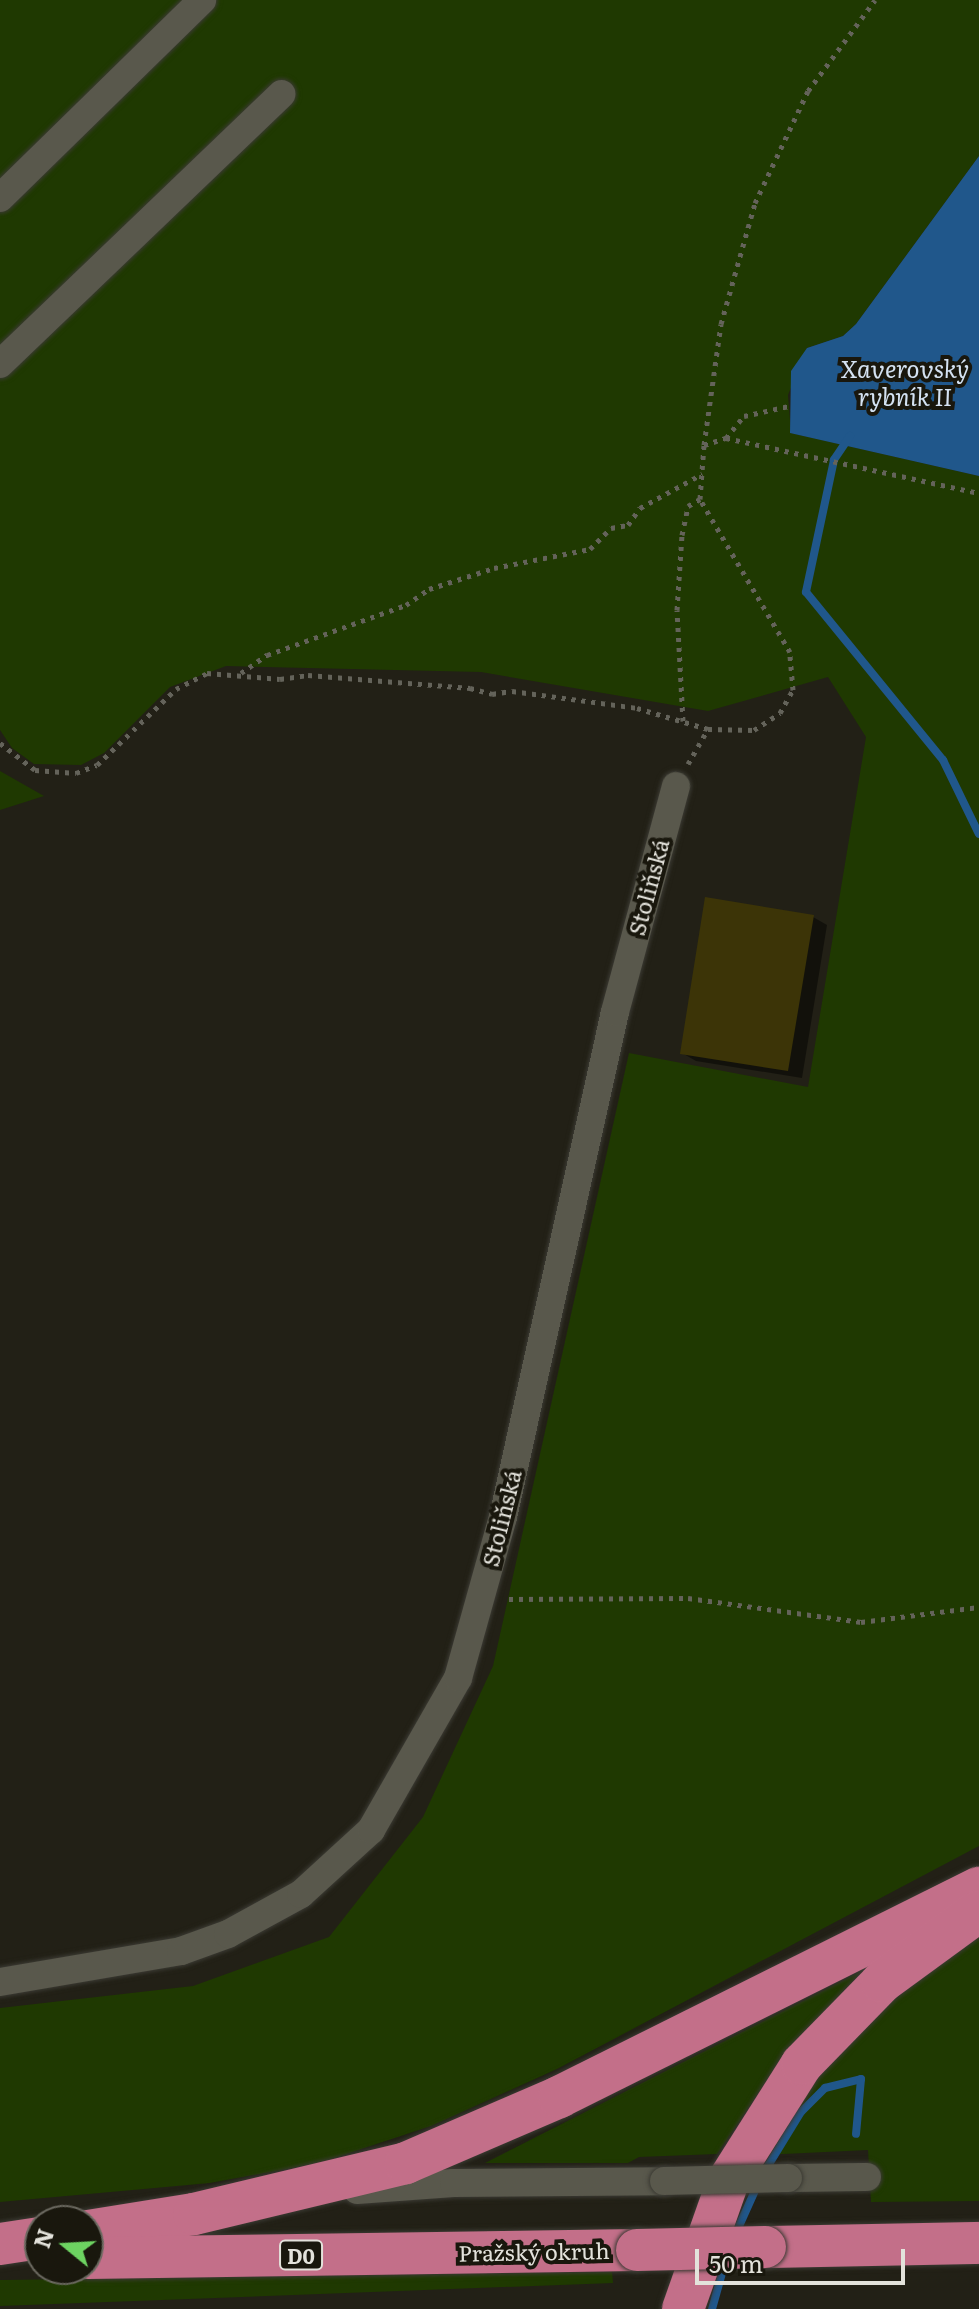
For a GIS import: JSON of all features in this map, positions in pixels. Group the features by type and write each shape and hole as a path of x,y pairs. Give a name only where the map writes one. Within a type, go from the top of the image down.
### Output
{"highway":[{"path":"104,2228 272,2197 406,2163 498,2124 979,1888"},
{"path":"683,2309 728,2181 802,2064 882,1982 979,1911"},
{"path":"0,2244 24,2240"},
{"name":"Pražský okruh","path":"104,2258 979,2243"},
{"path":"0,2259 24,2258"}],"lane":[{"path":"0,198 202,0"},
{"path":"0,364 282,94"},
{"name":"Stoliňská","path":"0,1982 181,1951 228,1934 301,1894 371,1830 458,1678 503,1517 615,1012 676,786"},
{"path":"272,2197 454,2183 867,2177"}],"path":[{"path":"0,743 35,770 76,773 97,765 134,734 176,689 207,673 425,684 492,694 512,691 637,708 708,729 754,730 780,713 793,690 790,652 700,499 704,445 721,324 755,203 808,91 875,0"},
{"path":"726,438 744,416 789,406"},
{"path":"704,445 726,438 979,493"},
{"path":"241,673 267,655 406,605 429,589 494,568 590,549 611,528 628,525 640,508 702,474"},
{"path":"683,721 677,610 682,535 688,506 700,499"},
{"path":"676,786 708,729"},
{"path":"480,1599 688,1598 861,1622 979,1607"}],"green space":[{"path":"0,0 979,0 979,156 856,324 843,336 807,348 788,395 791,433 979,476 979,1846 557,2069 431,2126 319,2163 210,2183 0,2202 0,2008 193,1986 329,1937 423,1817 493,1666 629,1053 808,1087 866,737 828,677 708,711 481,672 226,666 170,687 104,753 81,765 34,764 12,748 0,730"},
{"path":"0,771 44,796 0,810"},
{"path":"979,1933 979,2201 871,2202 868,2150 762,2155 818,2075 880,2011"},
{"path":"862,1971 784,2055 717,2154 639,2157 628,2163 485,2163"},
{"path":"612,2272 613,2283 0,2306 0,2280 24,2280 24,2285 104,2285 104,2279"}],"water":[{"name":"Xaverovský rybník II","path":"979,156 979,476 790,433 791,371 807,348 843,336 856,324"}],"building":[{"path":"705,897 814,915 788,1071 680,1054"}],"waterway":[{"path":"850,436 834,460 806,592 943,760 979,834"},
{"path":"763,2174 801,2112 825,2088 861,2079 856,2134"},
{"path":"735,2235 757,2186"},
{"path":"712,2309 726,2259"}]}
